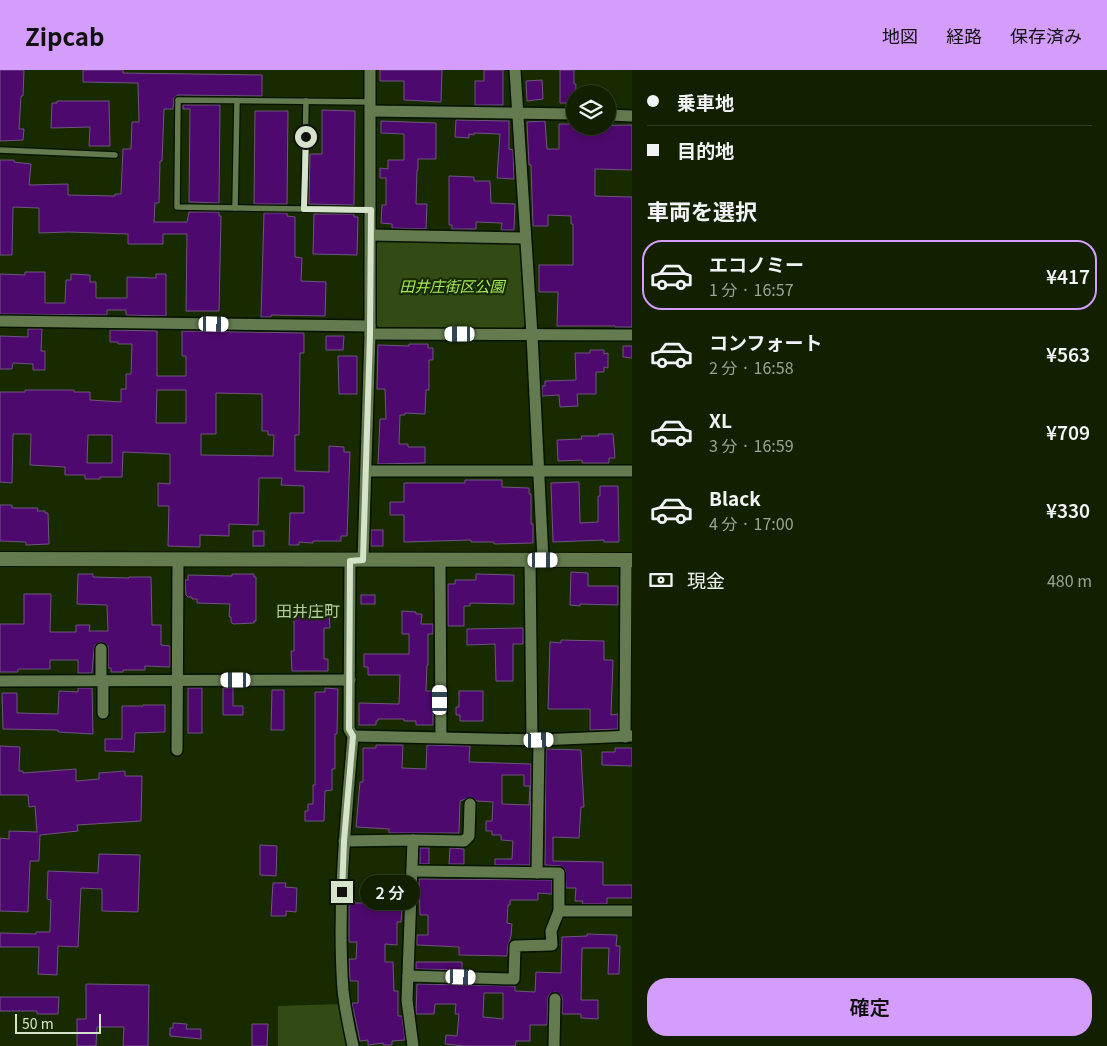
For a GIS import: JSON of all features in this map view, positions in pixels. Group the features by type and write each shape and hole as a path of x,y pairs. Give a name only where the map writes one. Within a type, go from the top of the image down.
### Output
{"street":[{"path":"353,1046 343,992 341,925 344,841 353,736 349,729 350,680 357,560 366,471 371,235 370,70"},
{"path":"515,70 540,472 535,740 537,874"},
{"path":"371,107 566,114"},
{"path":"616,115 632,116"},
{"path":"371,235 525,238"},
{"path":"0,321 532,335 632,335"},
{"path":"366,471 632,471"},
{"path":"0,559 629,560 628,736 535,740 353,736"},
{"path":"177,750 178,560"},
{"path":"440,560 441,737"},
{"path":"101,649 104,713"},
{"path":"0,681 350,680"},
{"path":"344,841 464,841 470,836 470,804"},
{"path":"413,840 407,1000 413,1046"},
{"path":"408,976 514,979 515,946 552,945 551,931 560,911 559,873 412,871"},
{"path":"560,911 632,911"},
{"path":"554,1046 555,999"}],"lane":[{"path":"371,107 306,101 178,100 177,207 371,210"},
{"path":"235,208 237,100"},
{"path":"304,209 306,101"},
{"path":"0,150 115,155"}],"green space":[{"name":"田井庄街区公園","path":"381,241 519,243 522,245 527,323 521,329 379,327 376,324 376,244"},
{"path":"342,1004 348,1046 278,1046 278,1006"}],"building":[{"path":"0,70 24,70 19,129 24,129 23,140 0,141"},
{"path":"83,70 123,70 123,73 262,75 262,96 178,95 174,98 173,109 164,109 159,203 155,203 154,222 187,222 189,212 219,212 219,216 221,216 219,311 186,311 187,234 163,234 163,244 128,244 128,234 39,233 39,208 13,207 12,255 0,255 0,160 14,160 14,162 31,164 29,185 68,184 68,195 115,196 115,194 121,194 123,149 131,149 132,122 139,122 138,83 83,82"},
{"path":"380,70 442,70 441,102 404,100 404,81 380,81"},
{"path":"484,70 503,70 503,105 475,105 475,81 484,81"},
{"path":"560,70 574,70 574,84 576,85 566,85 566,103 560,103"},
{"path":"542,80 543,99 527,101 526,81"},
{"path":"57,101 109,101 110,146 89,146 90,127 51,128 52,103 57,103"},
{"path":"183,105 220,105 219,203 189,202 190,109 183,109"},
{"path":"322,110 355,111 354,205 309,204 310,154 322,154"},
{"path":"255,111 288,111 287,204 254,204"},
{"path":"456,120 509,121 509,149 513,150 514,179 497,178 500,134 474,133 474,135 469,134 469,138 455,137"},
{"path":"381,121 436,123 436,159 418,159 416,204 427,204 426,229 392,228 392,224 381,223 382,205 386,205 386,178 380,178 380,168 388,169 388,160 404,160 404,134 381,133"},
{"path":"545,121 547,149 559,149 559,124 566,124 566,135 616,135 616,125 632,125 632,170 595,169 595,196 632,197 632,327 557,326 558,292 539,292 539,265 573,265 573,224 571,224 571,216 548,215 548,226 533,226 531,165 529,165 527,122"},
{"path":"449,176 474,177 474,181 490,181 491,203 515,204 514,230 501,230 502,223 476,222 476,229 452,229 452,225 449,225"},
{"path":"264,213 287,213 287,216 295,217 295,257 302,258 301,281 326,282 325,316 271,315 271,317 261,317"},
{"path":"314,214 354,214 354,217 358,217 357,255 313,254"},
{"path":"25,272 45,272 45,303 65,303 66,280 71,280 71,274 90,275 90,282 96,282 96,298 127,298 127,277 156,278 156,274 166,274 166,316 126,315 126,310 107,310 107,315 0,314 0,274 25,275"},
{"path":"28,329 42,329 41,351 45,351 45,370 33,370 33,364 13,363 12,369 0,369 0,336 28,337"},
{"path":"110,330 157,331 157,376 186,376 186,356 182,356 182,331 304,333 304,353 300,353 299,435 295,435 295,471 329,472 329,446 344,447 344,452 350,452 347,536 341,536 341,541 299,542 299,545 289,545 290,513 304,513 304,486 281,485 282,478 259,478 258,525 229,524 229,536 200,535 200,547 168,546 169,506 158,506 158,483 170,484 170,454 123,452 122,477 85,479 85,475 65,475 65,467 30,465 31,434 13,434 12,483 0,482 0,392 74,390 74,392 90,392 90,400 121,402 121,389 126,389 126,374 131,374 132,344 110,342","holes":["157,390 186,390 186,423 156,423","216,393 262,394 262,431 268,431 268,435 274,435 273,456 201,455 201,434 216,434","88,435 112,435 112,463 87,463"]},
{"path":"326,336 344,336 343,350 326,350"},
{"path":"409,344 428,344 428,348 433,348 433,360 429,360 429,390 426,390 425,414 405,413 405,415 400,415 399,444 408,444 408,447 425,447 425,463 378,464 380,419 386,419 385,389 377,389 378,345 409,346"},
{"path":"623,346 632,346 632,358 623,357"},
{"path":"590,350 604,350 604,354 608,353 608,368 604,367 604,372 596,372 596,394 577,394 578,406 560,407 559,395 542,396 542,386 545,386 545,381 576,380 575,353 590,353"},
{"path":"338,356 357,356 357,394 339,394"},
{"path":"598,434 613,434 615,458 609,458 609,463 582,463 582,460 558,461 557,440 582,439 581,436 599,436"},
{"path":"465,480 502,480 502,487 529,488 529,494 531,494 533,543 494,544 494,542 471,542 471,540 404,542 404,515 390,515 390,502 404,502 404,483 465,483"},
{"path":"579,482 580,523 598,522 600,486 618,486 619,542 604,542 604,540 553,542 551,483"},
{"path":"0,505 12,505 12,508 38,508 37,511 48,513 49,544 26,545 26,542 0,541"},
{"path":"371,530 383,530 383,546 371,546"},
{"path":"253,531 264,531 264,546 253,546"},
{"path":"571,572 588,573 588,586 618,586 618,605 570,605"},
{"path":"78,574 93,574 93,577 151,577 152,625 161,625 161,645 170,646 170,667 145,666 145,670 111,672 111,668 108,668 108,646 101,642 95,645 92,673 78,673 78,660 50,660 50,669 18,669 18,672 0,672 0,624 24,624 24,594 51,594 50,632 76,632 76,625 90,625 89,631 108,631 107,605 77,604"},
{"path":"232,574 254,574 254,577 256,577 256,621 254,623 233,624 231,617 229,617 230,604 197,603 197,599 192,599 192,597 186,595 185,580 188,580 188,575 232,576"},
{"path":"476,574 514,575 514,604 470,603 470,606 464,606 464,626 448,626 448,584 455,584 455,580 476,580"},
{"path":"361,595 375,595 375,604 361,604"},
{"path":"402,611 422,614 421,624 433,624 433,634 428,634 426,691 433,691 433,725 416,725 416,721 404,721 404,719 378,719 376,725 359,725 359,703 399,704 400,675 368,675 368,667 364,667 364,654 409,654 409,634 402,634"},
{"path":"294,612 329,612 330,628 324,628 324,659 328,659 328,671 292,671 291,651 294,651"},
{"path":"523,628 523,644 513,644 513,681 496,681 495,644 467,645 467,629"},
{"path":"561,640 604,641 604,660 613,660 611,715 618,714 618,729 590,730 590,709 548,709 550,642 561,643"},
{"path":"78,688 92,688 93,734 58,732 58,730 3,729 2,693 17,693 17,713 58,714 59,691 78,692"},
{"path":"188,688 202,688 202,733 188,733"},
{"path":"223,688 233,688 233,706 243,706 243,715 223,715"},
{"path":"325,688 338,689 335,769 332,769 332,790 325,791 324,821 305,821 305,811 308,811 308,804 313,804 313,785 315,785 315,692 325,692"},
{"path":"272,690 284,690 284,730 271,730"},
{"path":"459,691 483,691 483,721 460,721 460,715 456,715 456,707 459,707"},
{"path":"165,705 165,732 135,733 134,752 105,751 105,739 122,739 122,706"},
{"path":"376,745 403,745 402,768 426,769 427,745 470,746 469,762 531,764 530,865 495,865 495,859 512,859 513,841 501,840 501,835 492,835 492,831 486,831 486,821 492,821 493,802 477,801 471,797 460,801 459,833 389,833 389,829 356,827 360,782 363,782 363,748 376,748","holes":["502,775 524,775 524,786 530,786 529,805 502,804"]},
{"path":"0,746 20,747 19,771 23,771 23,773 76,769 76,781 99,779 99,773 125,771 125,776 142,776 141,821 77,825 78,831 40,835 39,861 30,861 28,912 0,911 0,838 9,839 9,831 37,832 35,806 29,807 28,795 0,795"},
{"path":"615,748 632,748 632,766 602,765 602,752 615,752"},
{"path":"546,749 581,750 584,807 581,807 579,838 553,837 553,861 603,862 603,885 632,885 632,898 607,898 607,904 582,904 583,901 575,901 576,888 566,888 565,869 560,866 545,865"},
{"path":"260,845 277,846 276,876 260,875"},
{"path":"420,848 429,848 429,864 420,864"},
{"path":"450,848 464,849 464,864 449,864"},
{"path":"99,854 140,855 138,912 102,911 102,889 81,888 78,947 58,946 57,975 38,974 39,947 0,947 0,933 36,934 36,932 50,932 51,900 47,899 48,871 98,873"},
{"path":"419,879 552,880 552,894 538,893 538,900 510,900 507,923 512,924 507,956 459,955 459,947 417,945 417,935 428,935 428,915 420,915"},
{"path":"273,883 286,883 285,887 297,888 296,912 286,911 286,916 271,916"},
{"path":"375,883 404,883 401,922 397,922 397,945 385,944 385,962 393,962 394,991 398,991 398,1016 402,1016 405,1040 392,1041 392,1045 383,1045 383,1043 368,1045 368,1040 360,1041 352,1003 358,1003 358,981 350,981 349,959 356,959 357,942 349,942 349,903 375,903"},
{"path":"587,934 617,935 616,946 620,946 619,974 608,974 609,948 582,948 581,1000 598,1000 598,1019 581,1018 581,1014 562,1014 562,996 555,992 549,995 548,998 547,1025 530,1025 530,1041 516,1041 515,1046 465,1046 445,1044 446,1035 457,1036 459,1014 455,1014 456,1004 435,1004 434,1014 416,1014 417,984 515,986 515,991 535,992 536,972 561,973 562,937 587,936","holes":["484,993 503,993 503,1019 483,1017"]},
{"path":"416,962 462,962 462,970 416,969"},
{"path":"86,984 149,985 148,1046 123,1046 124,1027 97,1027 96,1046 77,1046 77,1019 86,1019"},
{"path":"0,997 59,997 58,1014 37,1014 37,1011 0,1011"},
{"path":"173,1023 187,1024 186,1029 201,1029 201,1039 170,1036 170,1028 173,1028"},
{"path":"252,1024 268,1024 267,1046 252,1046"}],"district":[{"name":"田井庄町","path":"308,610"}],"route":[{"path":"306,137 304,209 371,210 370,334 363,560 350,561 349,729 353,736 344,841 342,892"}]}
